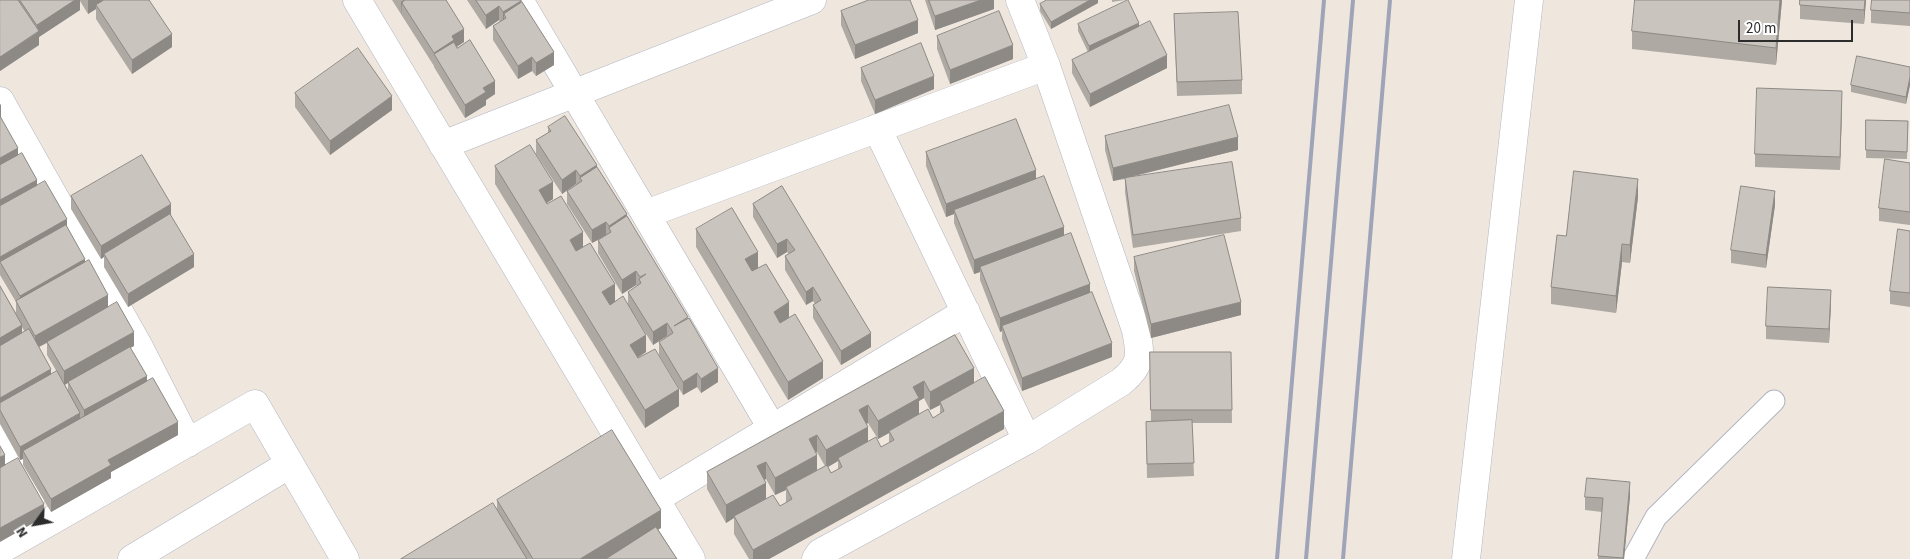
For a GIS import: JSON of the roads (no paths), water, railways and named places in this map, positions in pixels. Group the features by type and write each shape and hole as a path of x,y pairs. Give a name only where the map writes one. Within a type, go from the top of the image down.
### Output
{"street":[{"path":"357,0 691,559"},
{"path":"519,0 772,428"},
{"path":"444,145 812,0"},
{"path":"816,559 820,553 1027,440 1121,382 1137,366 1140,355 1136,330 1046,66 1020,0"},
{"path":"1466,559 1529,0"},
{"path":"646,214 1046,66"},
{"path":"0,101 140,349 188,443"},
{"path":"877,128 1027,440"},
{"path":"655,499 966,312"},
{"path":"0,550 255,404 345,559"},
{"path":"0,428 50,522"},
{"path":"132,559 290,464"}],"lane":[{"path":"1633,559 1656,517 1774,401"}],"railway":[{"path":"1277,559 1324,0"},
{"path":"1306,559 1353,0"},
{"path":"1343,559 1390,0"}]}
